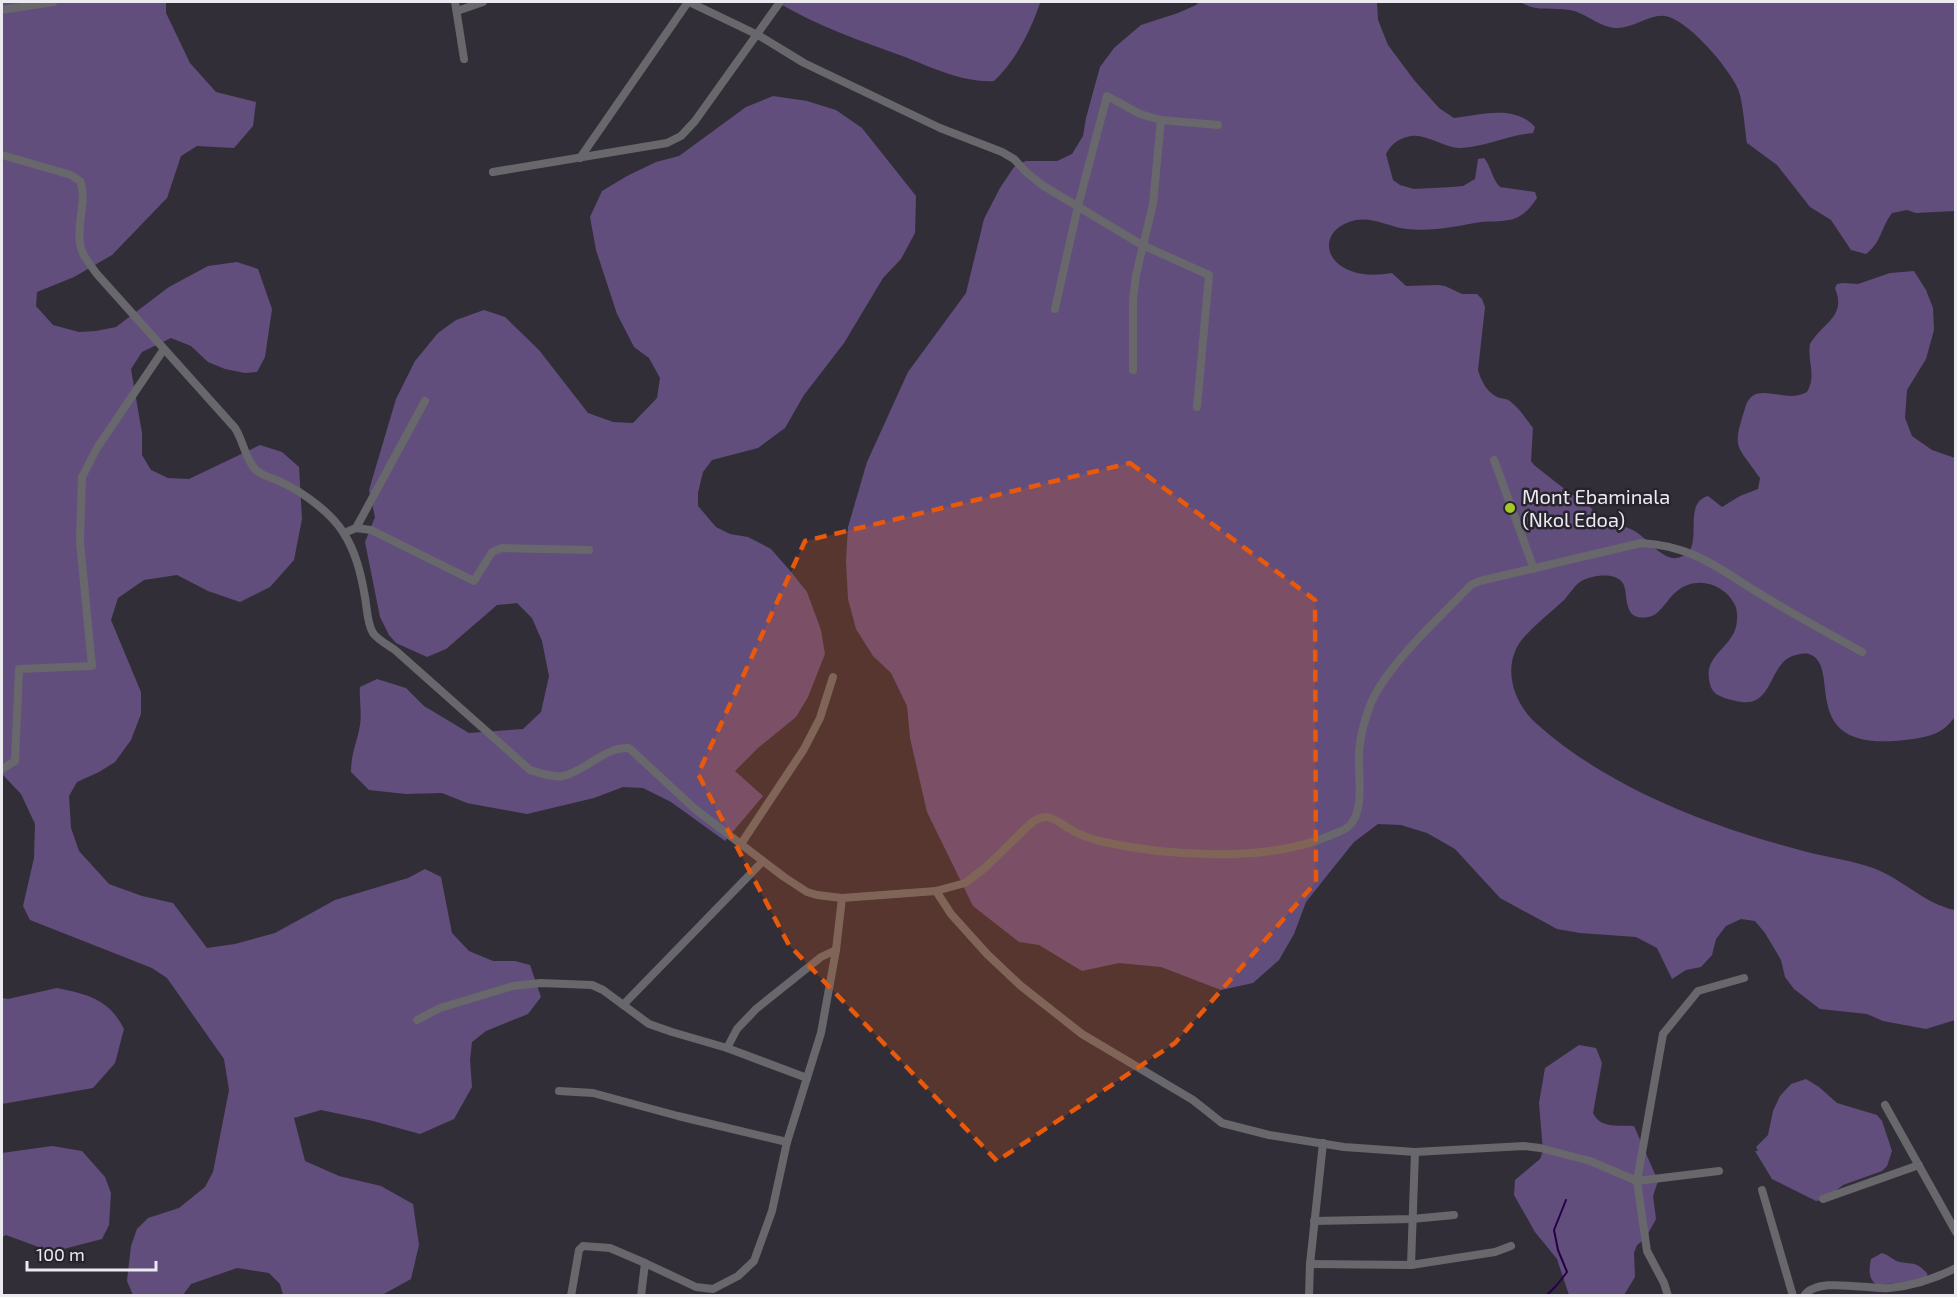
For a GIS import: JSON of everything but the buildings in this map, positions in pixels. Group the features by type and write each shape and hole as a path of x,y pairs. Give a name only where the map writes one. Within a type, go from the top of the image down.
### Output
{"street":[{"path":"2,10 53,2"},
{"path":"464,59 456,6 483,2"},
{"path":"580,158 688,2 758,35 804,63 940,128 1002,152 1014,159 1042,185 1142,245 1209,275 1197,407"},
{"path":"493,172 667,143 681,136 695,121 780,2"},
{"path":"1055,309 1078,206 1107,96 1140,114 1161,120 1218,125"},
{"path":"1133,370 1133,300 1142,245 1153,204 1161,120"},
{"path":"2,155 71,175 80,181 83,191 79,230 81,249 96,273 235,428 241,437 249,460 257,471 308,497 338,525 352,548 359,569 372,631 530,770 547,775 563,776 608,752 618,748 629,748 695,809 763,861 807,892 817,895 842,898 936,891 964,883 986,867 1038,818 1047,817 1089,838 1124,846 1216,855 1268,850 1316,841 1348,828 1355,818 1357,809 1361,735 1372,702 1384,680 1409,650 1471,585 1480,580 1641,543 1661,544 1714,563 1762,596 1862,652"},
{"path":"2,768 15,761 19,669 92,666 80,542 82,477 96,448 164,349"},
{"path":"356,528 425,401"},
{"path":"1494,460 1534,568"},
{"path":"344,533 356,528 371,530 474,581 492,552 502,548 589,550"},
{"path":"741,844 804,749 820,718 833,678"},
{"path":"623,1005 763,861"},
{"path":"936,891 951,914 987,954 1021,986 1082,1034 1193,1100 1222,1123 1269,1135 1344,1147 1414,1152 1524,1146 1540,1148 1590,1161 1638,1181 1719,1171"},
{"path":"571,1296 579,1250 583,1246 610,1248 696,1287 713,1289 738,1276 754,1261 772,1211 787,1142 821,1033 836,950 842,898"},
{"path":"727,1048 737,1029 756,1009 821,957 836,950"},
{"path":"1668,1296 1664,1283 1647,1251 1638,1181 1663,1034 1698,991 1744,978"},
{"path":"417,1020 440,1008 513,986 541,982 592,985 603,990 649,1024 727,1048 807,1078"},
{"path":"559,1091 593,1093 787,1142"},
{"path":"1885,1105 1956,1232"},
{"path":"1308,1296 1323,1143"},
{"path":"1411,1265 1414,1152"},
{"path":"1823,1199 1919,1165"},
{"path":"1762,1190 1793,1296"},
{"path":"1314,1221 1412,1219 1454,1215"},
{"path":"1310,1264 1411,1265 1495,1252 1511,1246"},
{"path":"641,1296 645,1263"},
{"path":"1804,1296 1815,1287 1852,1285 1889,1288 1913,1284 1935,1278 1956,1268"}],"highlighted area":[{"path":"1130,463 1315,600 1316,882 1175,1043 997,1161 789,945 698,774 805,541"}],"shaded area":[{"path":"2,2 166,2 166,13 190,63 216,92 256,102 253,126 234,148 197,146 181,156 167,198 112,255 74,277 37,292 36,306 53,325 79,332 96,331 116,327 169,287 208,266 237,262 258,269 272,309 265,357 257,372 245,373 225,369 208,362 191,346 171,338 142,352 131,369 142,433 142,455 151,470 168,478 189,479 260,445 282,452 299,467 302,519 294,560 270,587 240,602 208,591 177,575 144,580 118,598 111,620 141,692 141,714 131,740 115,762 77,782 69,796 71,828 79,851 109,884 142,896 173,903 207,948 235,944 275,933 335,900 408,878 425,869 441,877 452,933 469,951 493,961 515,961 530,965 541,997 528,1014 486,1031 472,1042 470,1060 472,1087 454,1119 420,1134 321,1110 294,1118 305,1161 339,1176 381,1186 413,1204 419,1245 411,1279 382,1295 283,1295 280,1284 269,1273 237,1268 191,1284 183,1295 133,1295 127,1281 131,1246 137,1229 148,1218 179,1208 205,1187 213,1172 229,1090 224,1059 167,978 152,968 30,920 23,906 34,858 35,824 21,794 2,774"},
{"path":"777,2 1040,3 1016,55 994,81 983,81 949,74 856,39 823,26"},
{"path":"1199,2 1377,2 1378,20 1388,45 1414,80 1439,108 1454,118 1486,113 1507,113 1527,120 1535,127 1533,133 1479,146 1460,148 1423,137 1411,136 1396,142 1386,154 1393,180 1400,185 1414,189 1463,186 1475,179 1478,159 1484,158 1500,187 1535,192 1537,198 1521,215 1506,221 1481,222 1426,230 1400,228 1364,219 1356,220 1334,232 1329,246 1331,254 1335,261 1356,273 1371,275 1392,273 1406,286 1438,285 1462,294 1477,294 1485,307 1479,374 1490,392 1511,402 1533,428 1531,461 1575,497 1585,501 1598,516 1635,531 1658,551 1672,558 1686,555 1691,548 1695,511 1701,499 1708,496 1722,507 1758,489 1760,478 1738,445 1739,430 1746,405 1757,394 1790,396 1807,392 1812,374 1810,344 1836,313 1838,298 1835,288 1837,284 1858,284 1890,273 1914,271 1926,290 1933,308 1934,330 1926,359 1907,390 1905,418 1912,436 1932,450 1955,458 1956,715 1947,726 1932,735 1913,739 1875,741 1850,735 1836,723 1828,708 1819,662 1809,654 1787,659 1758,699 1749,702 1736,701 1718,695 1710,684 1710,666 1734,633 1737,613 1735,605 1724,591 1708,584 1692,584 1684,587 1672,595 1653,616 1639,617 1633,615 1630,610 1624,586 1618,579 1596,576 1585,580 1578,584 1525,636 1517,647 1511,670 1512,682 1521,706 1538,725 1565,747 1627,785 1693,816 1728,828 1796,849 1881,871 1933,902 1955,910 1955,1020 1926,1029 1883,1021 1867,1014 1820,1009 1794,989 1785,977 1781,960 1755,921 1741,919 1726,926 1716,939 1712,955 1701,967 1686,970 1672,979 1657,948 1636,937 1557,929 1500,898 1455,849 1427,833 1401,825 1378,824 1354,842 1306,902 1294,934 1279,960 1253,983 1221,990 1161,967 1119,963 1082,971 1039,945 1019,942 973,906 927,812 910,738 907,706 891,673 873,656 856,629 848,599 846,561 848,527 867,462 908,372 966,293 984,219 1014,167 1026,161 1057,161 1072,154 1083,136 1100,67 1114,48 1141,25 1178,13"},
{"path":"1521,2 1955,2 1955,211 1916,213 1907,210 1892,213 1878,239 1866,254 1851,250 1831,220 1810,207 1777,165 1747,143 1743,108 1738,89 1718,59 1688,28 1669,17 1656,16 1623,28 1616,28 1598,23 1576,12 1532,7"},
{"path":"773,96 807,101 836,110 862,128 916,196 915,233 901,259 883,278 844,343 804,395 785,428 758,448 712,460 703,472 698,493 698,506 716,527 730,534 748,537 771,549 807,592 821,630 825,654 808,697 796,717 758,748 735,771 763,796 725,841 671,802 643,788 623,787 594,798 527,814 467,803 442,793 406,794 369,790 351,772 361,720 360,687 377,679 406,688 424,706 469,733 523,729 541,712 549,676 542,641 532,618 517,603 497,605 446,649 427,657 396,643 380,617 365,542 375,517 369,490 396,399 415,361 438,333 456,320 484,310 505,317 539,350 588,413 613,422 633,423 657,398 660,378 649,358 634,347 617,314 596,250 590,217 602,191 656,162 679,156 746,107"},
{"path":"57,988 96,999 118,1019 124,1029 115,1063 93,1088 2,1104 2,998 8,999"},
{"path":"1579,1045 1596,1048 1602,1063 1593,1113 1605,1124 1634,1126 1658,1181 1653,1196 1656,1219 1645,1239 1637,1245 1634,1253 1635,1277 1624,1295 1569,1295 1557,1259 1535,1232 1514,1195 1515,1180 1540,1159 1543,1151 1539,1103 1545,1068"},
{"path":"1806,1079 1837,1103 1877,1115 1882,1121 1892,1151 1887,1166 1882,1171 1843,1185 1824,1200 1816,1201 1772,1179 1755,1151 1758,1151 1756,1147 1768,1135 1773,1111 1780,1096 1791,1084"},
{"path":"52,1146 82,1151 105,1177 111,1193 109,1225 102,1239 52,1252 6,1235 2,1237 2,1153"},
{"path":"1882,1253 1898,1261 1917,1265 1927,1273 1928,1280 1876,1285 1870,1273 1871,1259"}],"waterway":[{"path":"1546,1296 1567,1272 1558,1250 1554,1230 1566,1200"}],"place":[{"name":"Mont Ebaminala (Nkol Edoa)","path":"1510,508"}]}
